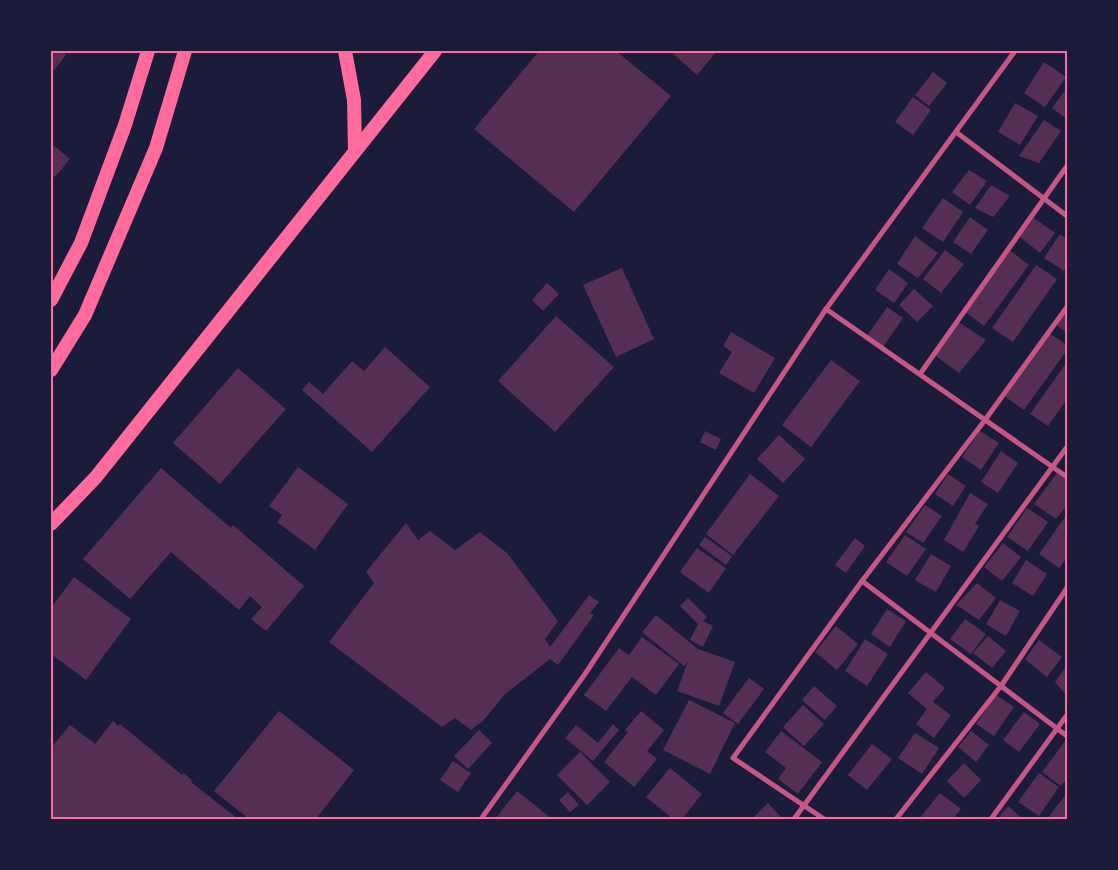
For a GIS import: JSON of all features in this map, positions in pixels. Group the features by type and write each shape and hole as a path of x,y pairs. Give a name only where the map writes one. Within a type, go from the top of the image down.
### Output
{"highway":[{"path":"51,300 81,243 125,125 148,51"},
{"path":"51,370 85,315 156,148 185,51"},
{"path":"345,51 354,100 355,151"},
{"path":"51,524 96,476 435,51"}],"street":[{"path":"481,819 585,674 826,309 1015,51"},
{"path":"956,132 1067,216"},
{"path":"920,374 1067,166"},
{"path":"824,819 733,758 862,581 985,420 1067,307"},
{"path":"826,309 1067,477"},
{"path":"794,819 1067,447"},
{"path":"862,581 1067,736"},
{"path":"896,819 1001,686 1067,588"},
{"path":"991,819 1067,715"}],"building":[{"path":"51,51 61,51 66,55 51,74"},
{"path":"539,51 616,51 671,96 574,212 474,129"},
{"path":"670,51 717,51 697,75"},
{"path":"1044,62 1066,77 1045,107 1024,93"},
{"path":"933,72 947,83 929,106 915,95"},
{"path":"1067,88 1067,119 1052,108"},
{"path":"913,97 931,110 913,135 895,122"},
{"path":"1015,103 1038,116 1020,145 998,132"},
{"path":"1044,120 1061,131 1039,163 1019,156"},
{"path":"52,144 70,159 55,177 51,174"},
{"path":"969,170 987,181 970,205 952,192"},
{"path":"991,185 1010,196 993,217 975,208"},
{"path":"943,198 963,212 943,242 922,228"},
{"path":"970,217 988,230 971,254 953,242"},
{"path":"1034,218 1055,233 1040,253 1020,237"},
{"path":"1060,234 1067,239 1067,266 1064,271 1044,258"},
{"path":"915,236 938,253 918,278 897,264"},
{"path":"1008,249 1029,265 984,326 963,310"},
{"path":"945,250 964,264 941,293 923,279"},
{"path":"1036,265 1057,279 1013,342 992,328"},
{"path":"622,268 654,339 616,357 583,285"},
{"path":"889,269 908,283 894,303 875,290"},
{"path":"547,283 559,294 543,311 532,300"},
{"path":"914,289 933,306 917,322 899,305"},
{"path":"887,307 903,318 883,347 867,336"},
{"path":"1067,311 1067,333 1056,325"},
{"path":"556,316 614,367 555,432 498,381"},
{"path":"957,321 986,340 959,373 933,354"},
{"path":"731,332 775,358 754,393 719,373 732,352 723,346"},
{"path":"1049,333 1067,345 1067,350 1024,410 1004,396"},
{"path":"385,347 430,387 372,452 302,390 309,382 323,394 352,361 364,371"},
{"path":"831,360 860,381 811,447 782,425"},
{"path":"1067,362 1067,399 1048,426 1030,414"},
{"path":"238,368 286,409 220,484 173,443"},
{"path":"705,431 721,439 716,450 700,442"},
{"path":"980,431 999,443 981,470 962,457"},
{"path":"779,435 805,459 783,483 757,459"},
{"path":"1001,451 1018,463 998,493 981,482"},
{"path":"298,467 348,504 315,550 277,522 282,515 269,506"},
{"path":"161,468 231,528 233,525 304,586 266,631 251,619 262,607 250,596 239,610 171,552 130,599 83,559"},
{"path":"1057,473 1067,480 1067,505 1056,519 1034,504"},
{"path":"750,474 779,496 733,555 706,534"},
{"path":"948,474 966,486 953,506 935,494"},
{"path":"970,493 988,504 975,524 979,526 963,552 944,540"},
{"path":"925,505 942,516 923,543 906,532"},
{"path":"1027,508 1048,522 1028,551 1007,537"},
{"path":"1067,514 1067,558 1059,568 1039,554"},
{"path":"406,523 418,540 430,531 455,550 480,532 507,553 558,621 545,639 550,647 589,595 599,602 590,613 594,615 558,665 550,659 504,695 484,720 471,730 455,718 442,727 329,642 374,583 366,572"},
{"path":"905,535 926,549 907,576 886,562"},
{"path":"705,537 732,556 726,565 699,545"},
{"path":"855,538 865,546 846,573 835,565"},
{"path":"1003,543 1021,557 1002,581 984,567"},
{"path":"697,548 726,568 709,593 680,572"},
{"path":"931,554 951,566 936,592 915,580"},
{"path":"1026,560 1047,574 1033,596 1012,583"},
{"path":"74,577 131,619 86,680 51,654 51,608"},
{"path":"977,583 996,598 979,620 956,605"},
{"path":"688,598 707,617 703,621 713,626 703,647 690,640 698,624 680,606"},
{"path":"1000,600 1020,611 1006,636 986,624"},
{"path":"887,609 906,621 890,647 871,634"},
{"path":"656,615 698,649 735,662 719,706 677,691 688,661 684,666 642,632"},
{"path":"965,619 986,634 971,654 950,639"},
{"path":"836,626 858,644 837,670 815,652"},
{"path":"988,636 1006,651 992,668 973,653"},
{"path":"642,637 679,664 656,695 632,677 606,711 584,695 619,648 629,655"},
{"path":"865,639 888,654 867,686 845,671"},
{"path":"1039,640 1062,657 1047,677 1025,659"},
{"path":"1067,665 1067,692 1065,694 1055,682"},
{"path":"926,672 945,688 933,702 951,715 934,738 916,724 927,709 908,693"},
{"path":"749,678 764,689 738,724 723,713"},
{"path":"814,686 837,706 825,720 802,700"},
{"path":"996,695 1014,707 994,736 976,724"},
{"path":"689,700 735,723 710,774 663,750"},
{"path":"803,705 824,724 804,746 783,727"},
{"path":"279,711 354,770 316,819 249,819 214,791"},
{"path":"641,711 664,730 647,751 657,759 634,787 604,762 628,732 625,730"},
{"path":"1024,712 1040,724 1019,752 1003,740"},
{"path":"113,721 118,726 120,724 182,775 184,773 192,780 191,782 238,819 51,819 51,748 70,725 95,744"},
{"path":"613,724 619,730 593,761 565,738 576,725 598,743"},
{"path":"479,730 492,743 468,769 454,756"},
{"path":"781,731 822,762 798,794 778,779 786,768 765,752"},
{"path":"971,731 989,745 976,762 958,747"},
{"path":"915,733 939,748 922,774 898,758"},
{"path":"1066,740 1067,779 1061,786 1042,772"},
{"path":"872,744 892,759 867,790 848,775"},
{"path":"580,752 610,782 587,805 557,775"},
{"path":"453,761 471,773 458,792 440,780"},
{"path":"964,763 981,780 964,798 947,781"},
{"path":"670,768 702,794 682,819 673,819 646,797"},
{"path":"1039,773 1059,787 1039,816 1018,802"},
{"path":"517,791 552,819 495,819"},
{"path":"568,792 579,805 570,812 559,800"},
{"path":"940,793 961,809 953,819 919,819"},
{"path":"1067,793 1067,819 1047,819"},
{"path":"768,803 783,819 752,819"},
{"path":"1008,806 1023,819 997,819"}]}
